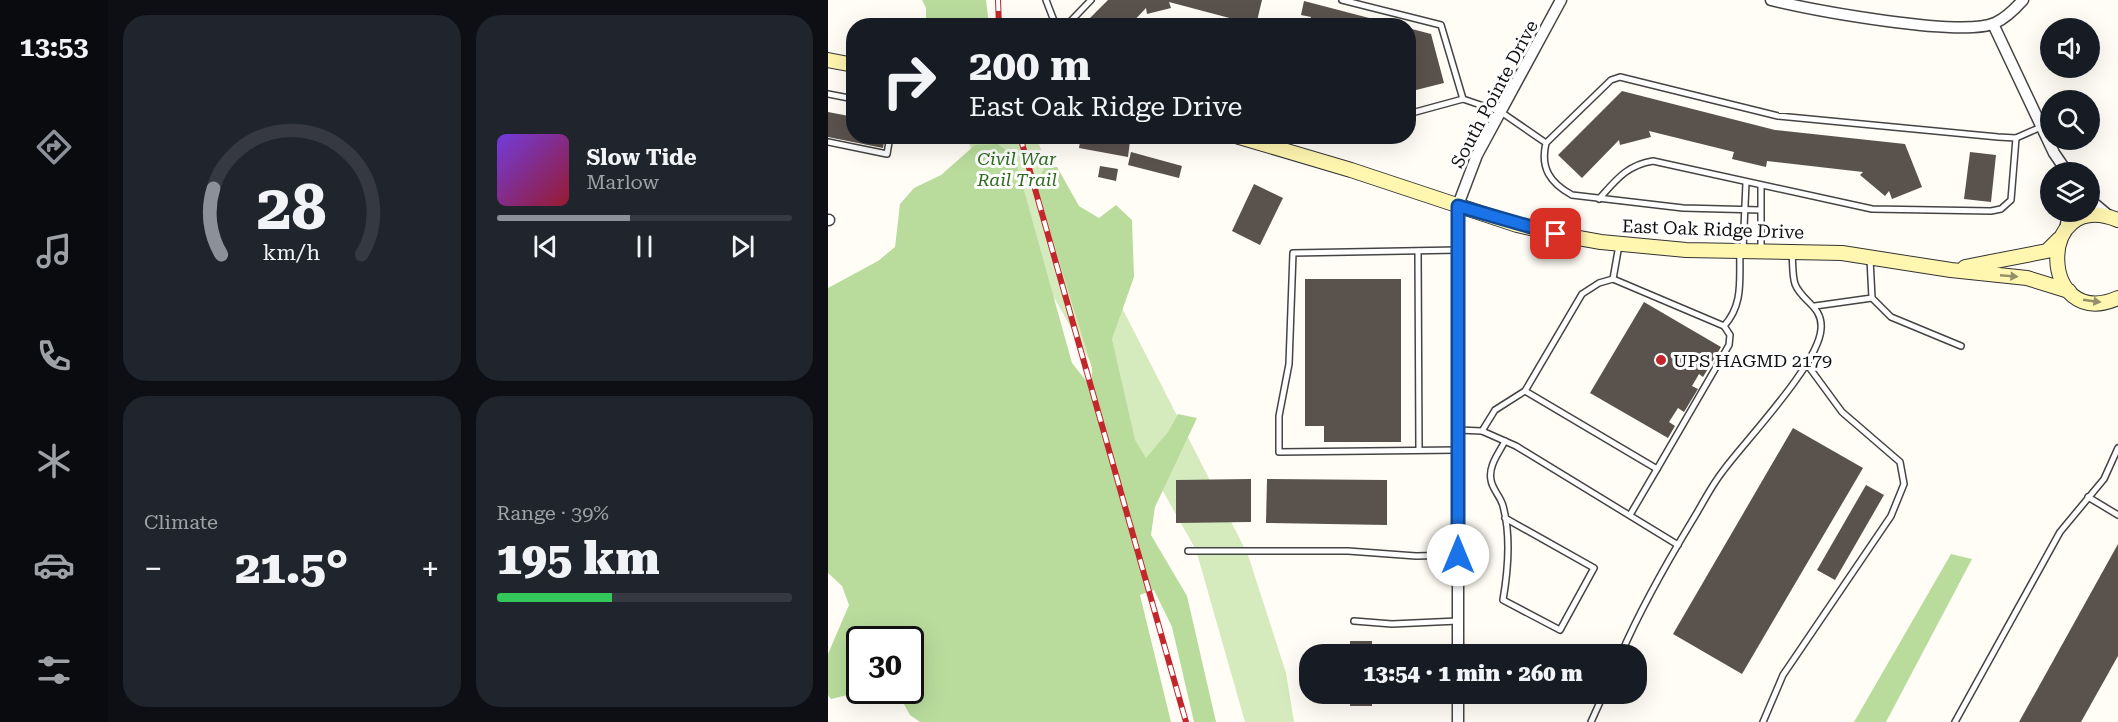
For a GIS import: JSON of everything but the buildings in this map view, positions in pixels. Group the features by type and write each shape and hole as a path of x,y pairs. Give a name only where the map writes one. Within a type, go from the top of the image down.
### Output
{"main road":[{"path":"828,60 846,63"},
{"name":"East Oak Ridge Drive","path":"1268,144 1517,225 1620,244 1686,249 1792,251 1870,257 1951,270 2026,278 2069,291 2082,299 2096,303 2118,298"},
{"name":"East Oak Ridge Drive","path":"1951,270 2047,251 2080,219 2094,215 2113,218"},
{"path":"2063,235 2056,251 2055,266 2060,279 2069,291"}],"street":[{"name":"South Pointe Drive","path":"1458,206 1477,155 1562,0"},
{"path":"1772,0 1833,14 1945,27 1993,24 2023,0"},
{"path":"1993,24 2040,125"},
{"path":"2052,150 2060,162"},
{"path":"2054,153 2055,162"},
{"path":"1458,206 1458,644"},
{"path":"2100,208 2113,218"},
{"path":"2063,235 2066,222"},
{"path":"1458,704 1458,722"}],"lane":[{"path":"1046,0 1053,18"},
{"path":"1074,18 1091,0"},
{"path":"1342,0 1413,18"},
{"path":"1416,19 1441,25 1463,99"},
{"path":"1760,210 1683,208 1572,195 1550,177 1545,169 1543,156 1546,143 1611,80 1620,77 1778,116 2016,138 2040,127"},
{"path":"828,94 846,97"},
{"path":"1416,112 1463,99 1501,112 1546,143"},
{"path":"1599,199 1631,166 1653,161 1761,187 1891,212 2001,209 2011,200 2016,138"},
{"path":"828,142 887,154 889,144"},
{"path":"1724,326 1739,302 1746,183"},
{"path":"1761,187 1761,250"},
{"path":"1613,279 1620,244"},
{"path":"1458,250 1293,253 1289,364 1279,416 1279,452 1458,450"},
{"path":"1418,251 1419,450"},
{"path":"1625,644 1633,625 1722,471 1755,434 1816,348 1821,330 1820,315 1815,306 1800,294 1794,283 1792,251"},
{"path":"1870,257 1872,298 1891,317 1961,346"},
{"path":"1482,431 1495,410 1525,391 1582,294 1599,283 1613,279 1724,326 1730,335 1729,345 1630,515"},
{"path":"1815,306 1872,298"},
{"path":"1763,722 1783,675 1891,516 1904,484 1900,462 1842,412 1806,363"},
{"path":"1525,391 1657,469"},
{"path":"1458,430 1482,431 1505,441 1678,545"},
{"path":"1505,441 1492,466 1491,481 1503,503 1505,518 1507,573 1503,600 1560,630 1594,568 1505,518"},
{"path":"1955,722 2060,532 2104,479 2118,448"},
{"path":"2088,497 2118,514"},
{"path":"1188,551 1348,551 1416,556 1458,555"},
{"path":"1354,621 1402,624 1458,621"},
{"path":"1591,722 1599,704"}],"green space":[{"path":"922,0 986,0 988,18 926,18 926,8"},
{"name":"Civil War Rail Trail","path":"970,144 1039,144 1248,555 1286,673 1294,722 1245,722 1196,550"},
{"path":"998,144 1015,158 1072,363 1092,388 1092,368 1036,186 1044,168 1057,167 1079,206 1099,218 1116,205 1132,220 1134,277 1112,339 1135,440 1146,458 1168,432 1178,414 1197,418 1155,507 1151,535 1187,596 1216,722 1194,722 1172,627 1154,590 1140,595 1171,722 920,722 910,715 904,704 924,704 924,626 846,626 846,695 831,699 828,695 828,654 849,605 842,586 828,573 828,288 878,261 895,247 900,204 914,188 941,175 975,145"},
{"path":"1951,554 1972,559 1886,722 1854,722"}],"railway":[{"path":"998,0 999,18"},
{"path":"1022,144 1186,722"}],"place":[{"name":"UPS HAGMD 2179","path":"1661,360"}],"route":[{"path":"1458,555 1458,206 1517,225 1556,234"}]}
